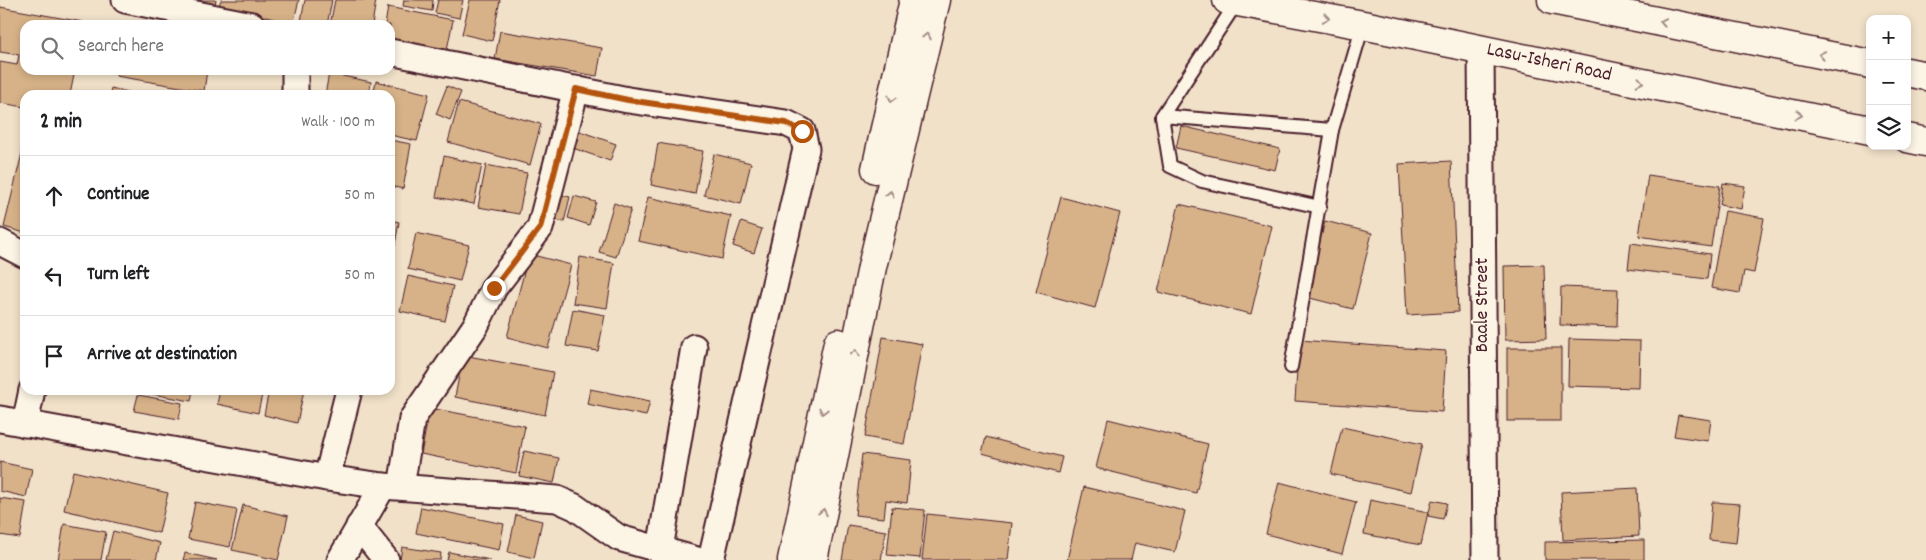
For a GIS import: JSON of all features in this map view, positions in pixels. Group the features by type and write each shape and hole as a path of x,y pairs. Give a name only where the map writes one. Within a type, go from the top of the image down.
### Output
{"street":[{"path":"125,0 227,20"},
{"path":"792,560 817,436 914,0"},
{"path":"813,560 872,267 936,0"},
{"path":"1552,0 1866,63"},
{"name":"Lasu-Isheri Road","path":"1232,1 1363,25 1866,129"},
{"name":"Baale Street","path":"1481,49 1485,560"},
{"path":"395,53 628,100 786,123 802,131 806,149 711,560"},
{"path":"1911,73 1926,76"},
{"path":"295,75 295,90"},
{"path":"340,560 360,526 392,487 412,419 476,324 494,288 540,228 576,89"},
{"path":"1911,139 1926,142"},
{"path":"0,242 20,252"},
{"path":"660,549 694,347"},
{"path":"26,424 31,395"},
{"path":"327,478 348,395"},
{"path":"0,419 327,478 392,487 557,499 574,507 619,538 697,560"},
{"path":"360,526 386,560"}],"lane":[{"path":"1232,1 1162,116 1170,166 1202,181 1320,207"},
{"path":"1291,367 1332,130 1363,25"},
{"path":"1162,116 1332,130"}],"building":[{"path":"193,0 216,0 215,5"},
{"path":"221,0 299,0 294,20 277,20 219,5"},
{"path":"305,0 332,0 328,20 301,20"},
{"path":"335,0 376,0 373,20 331,20"},
{"path":"404,0 433,0 432,11 403,6"},
{"path":"438,0 463,0 459,18 435,13"},
{"path":"470,0 500,0 492,41 462,34"},
{"path":"0,7 72,20 20,20 20,75 74,75 71,90 20,90 20,106 0,103 0,62 17,65 19,55 0,52"},
{"path":"388,7 453,20 447,50 395,40 395,20 386,20"},
{"path":"500,31 602,48 597,76 495,59"},
{"path":"116,75 206,75 204,90"},
{"path":"329,75 338,75 371,82 370,90 326,90"},
{"path":"376,81 429,94 417,141 395,136 395,90 374,90"},
{"path":"447,86 461,92 450,120 436,114"},
{"path":"459,102 541,124 530,165 448,142"},
{"path":"1181,126 1280,149 1275,170 1176,148"},
{"path":"574,129 616,144 610,161 567,146"},
{"path":"395,141 411,144 403,189 395,187"},
{"path":"658,143 703,151 695,194 651,185"},
{"path":"714,154 751,163 741,204 704,195"},
{"path":"444,156 482,165 474,204 436,197"},
{"path":"20,161 20,232 4,227"},
{"path":"1451,161 1458,312 1407,315 1399,164"},
{"path":"486,165 527,173 519,214 478,207"},
{"path":"1648,175 1720,186 1711,247 1639,236"},
{"path":"1723,183 1745,186 1741,209 1720,205"},
{"path":"557,194 570,197 564,222 551,219"},
{"path":"574,196 596,202 589,225 568,218"},
{"path":"648,197 731,216 722,259 638,241"},
{"path":"1061,197 1120,213 1095,308 1036,292"},
{"path":"614,203 631,209 616,257 599,252"},
{"path":"1179,204 1272,226 1251,314 1158,292"},
{"path":"1725,211 1764,218 1754,273 1744,271 1740,293 1711,288"},
{"path":"395,221 399,222 395,245"},
{"path":"1325,221 1372,233 1353,309 1306,297"},
{"path":"741,222 762,229 754,253 733,246"},
{"path":"416,233 469,245 460,281 408,269"},
{"path":"1631,243 1710,254 1707,279 1628,269"},
{"path":"529,254 571,265 548,348 507,337"},
{"path":"580,257 614,263 607,308 573,303"},
{"path":"1544,265 1546,339 1505,340 1504,266"},
{"path":"408,276 453,286 445,321 400,311"},
{"path":"1561,287 1618,289 1617,327 1560,325"},
{"path":"573,309 605,315 598,351 566,346"},
{"path":"883,337 922,344 904,444 865,437"},
{"path":"1569,339 1640,341 1639,388 1568,386"},
{"path":"1299,340 1446,351 1442,412 1295,401"},
{"path":"1507,348 1561,348 1561,421 1507,421"},
{"path":"463,355 553,372 545,415 455,397"},
{"path":"590,389 650,401 646,416 587,404"},
{"path":"138,395 182,403 179,419 134,411"},
{"path":"158,395 192,395 191,401"},
{"path":"219,395 262,395 258,413 217,404"},
{"path":"268,395 303,395 297,423 264,415"},
{"path":"430,408 525,426 516,473 421,454"},
{"path":"1678,415 1711,420 1708,441 1674,436"},
{"path":"1108,419 1208,444 1196,493 1096,468"},
{"path":"1342,427 1422,444 1411,492 1331,474"},
{"path":"986,437 1062,457 1058,473 982,453"},
{"path":"524,451 559,458 554,483 519,476"},
{"path":"862,454 911,460 907,503 886,500 884,518 855,515"},
{"path":"0,462 32,469 26,497 0,491"},
{"path":"73,471 168,493 159,533 64,510"},
{"path":"1279,482 1356,502 1342,554 1266,534"},
{"path":"1084,487 1185,511 1175,552 1135,543 1131,560 1067,560"},
{"path":"1637,488 1639,536 1563,540 1561,492"},
{"path":"0,498 26,502 20,538 0,535"},
{"path":"1370,500 1428,512 1421,545 1364,534"},
{"path":"1432,500 1447,503 1443,519 1428,516"},
{"path":"195,502 237,510 230,547 188,539"},
{"path":"1712,502 1740,504 1736,543 1709,540"},
{"path":"243,505 288,516 278,560 232,550"},
{"path":"421,507 504,524 499,550 416,533"},
{"path":"892,507 925,510 920,558 887,555"},
{"path":"927,514 1012,523 1008,560 922,560"},
{"path":"516,515 542,521 534,558 508,552"},
{"path":"64,524 106,532 101,560 58,560"},
{"path":"848,525 886,531 881,560 842,560"},
{"path":"113,531 160,543 156,560 106,560"},
{"path":"1644,540 1644,560 1545,560 1545,542"},
{"path":"402,547 441,553 440,560 400,560"},
{"path":"449,552 490,560 447,560"},
{"path":"185,553 217,560 183,560"}],"route":[{"path":"494,288 540,228 576,89 628,100 786,123 802,131"}]}
